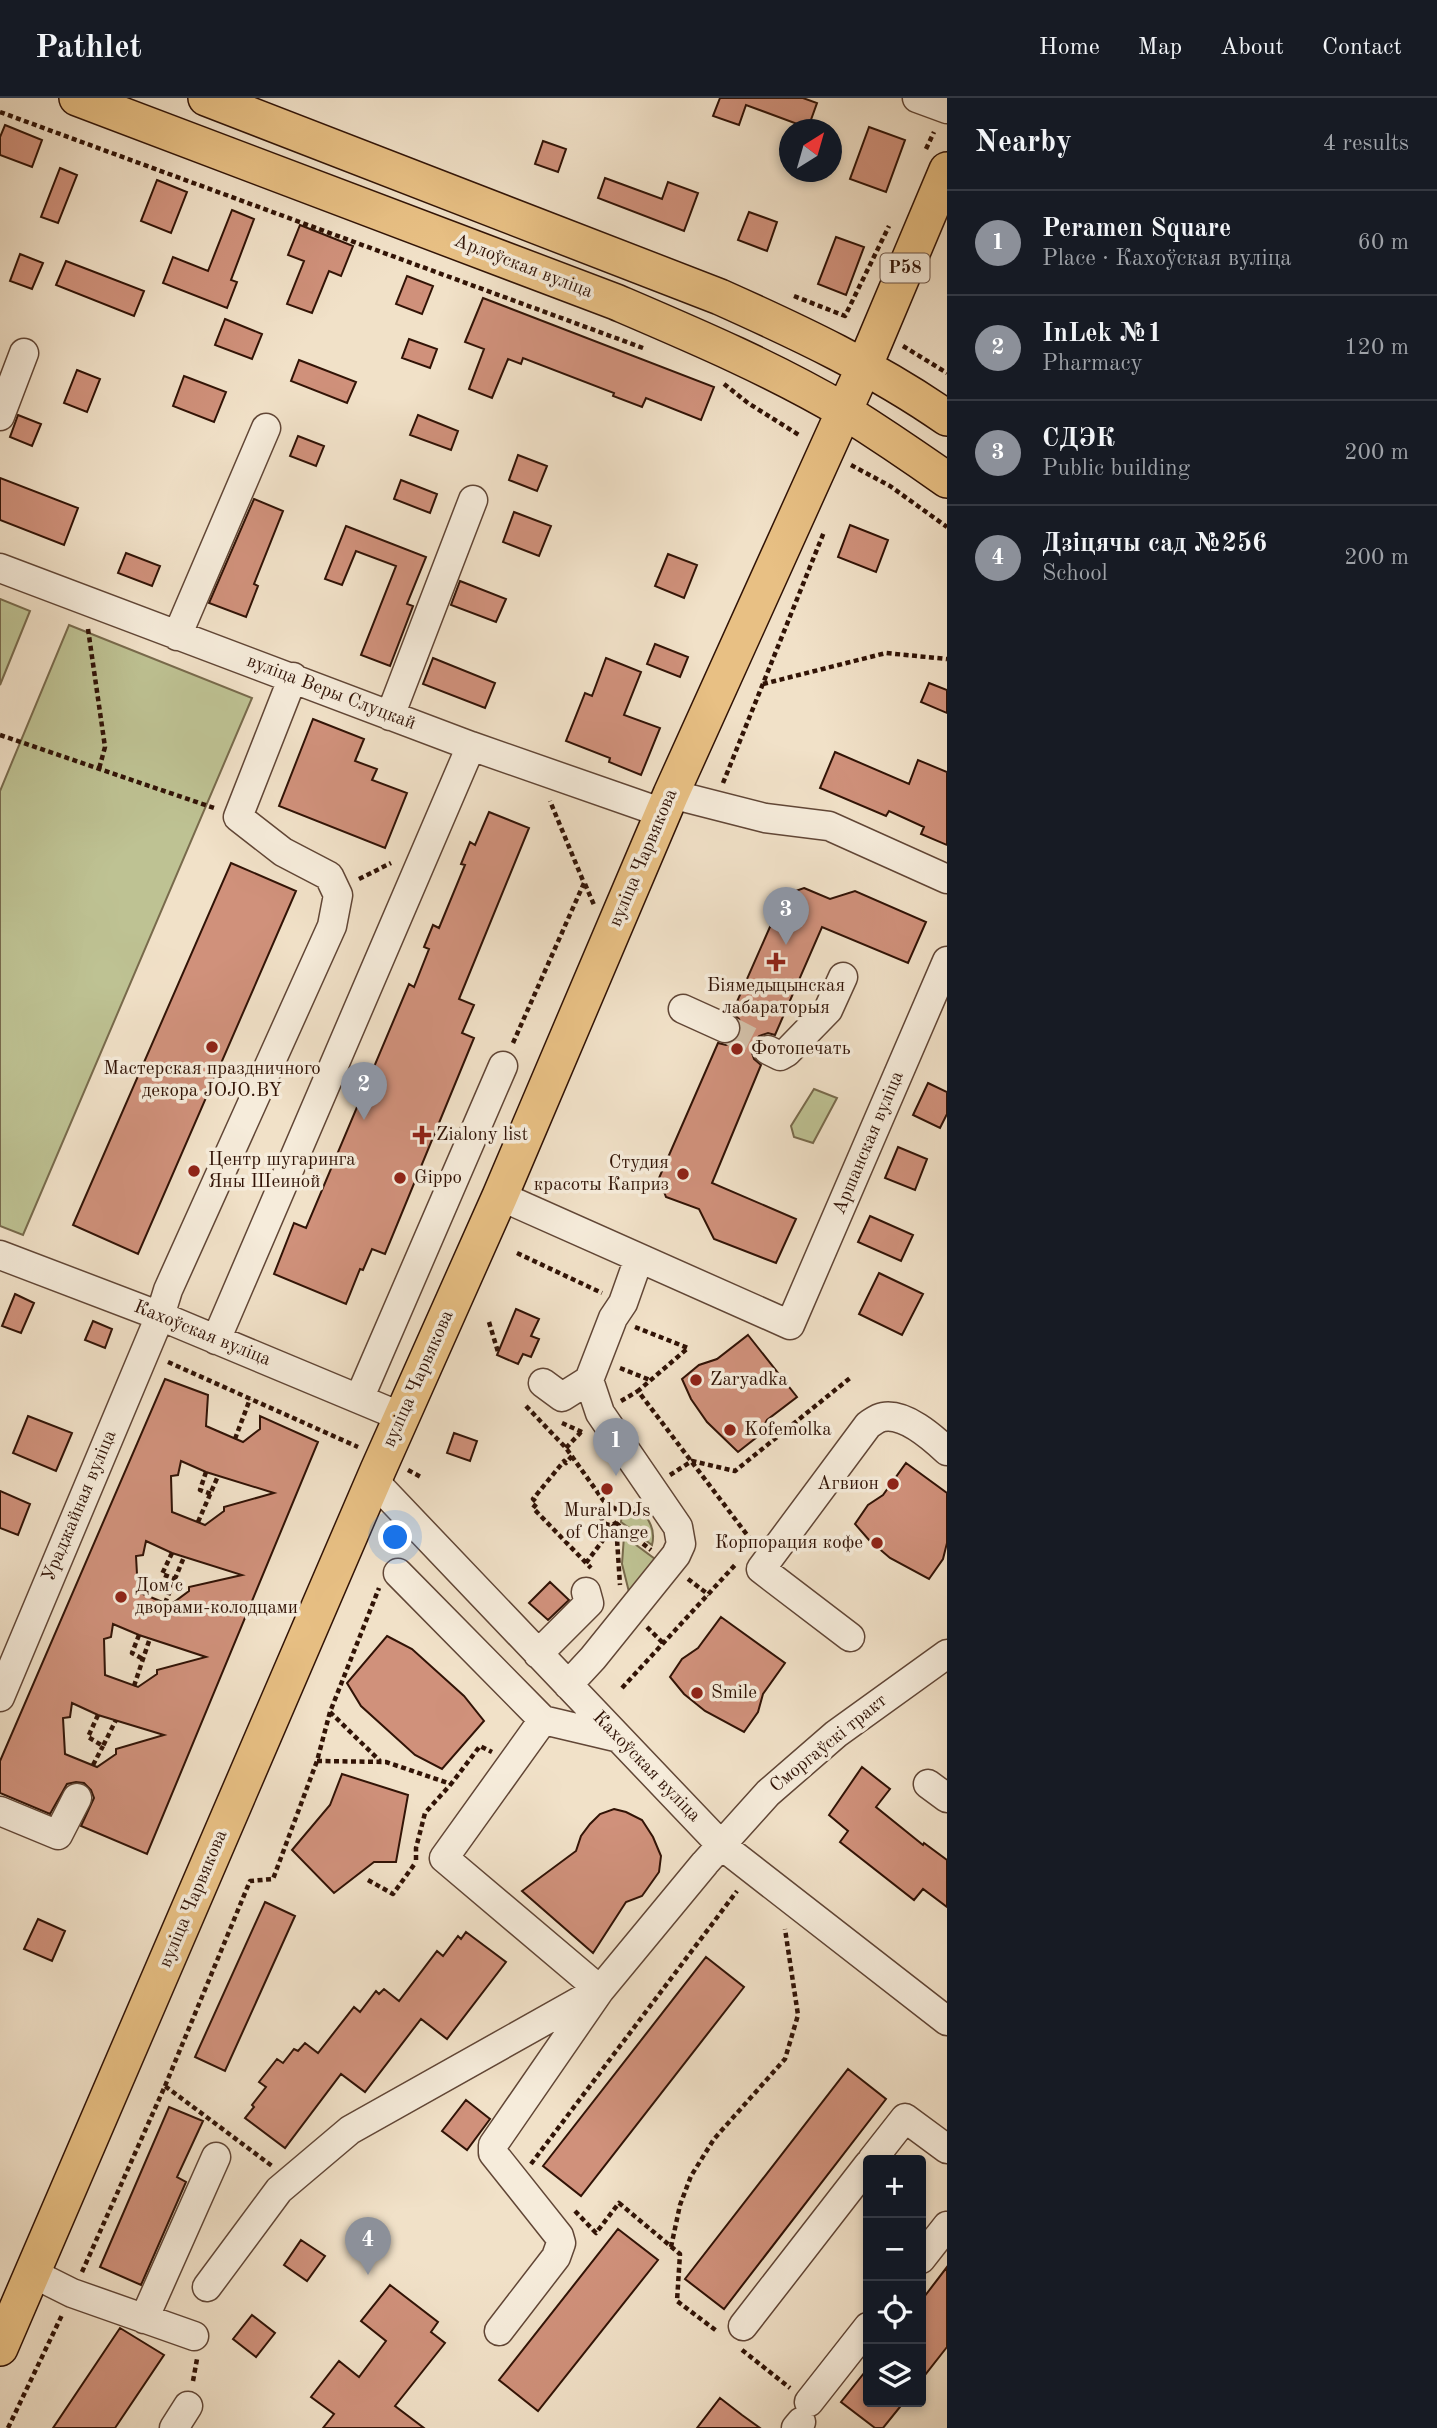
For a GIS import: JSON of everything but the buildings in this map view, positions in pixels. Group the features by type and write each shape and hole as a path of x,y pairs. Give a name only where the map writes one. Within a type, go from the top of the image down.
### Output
{"main road":[{"name":"Арлоўская вуліца","path":"77,98 616,302 765,369 844,411 947,480"},
{"path":"206,98 720,297 864,367 947,418"},
{"name":"Р58","path":"844,411 864,367 934,164"},
{"name":"вуліца Чарвякова","path":"0,2348 500,1196 667,804 844,411"}],"street":[{"path":"917,98 946,109"},
{"path":"0,416 24,353"},
{"path":"177,636 266,428"},
{"path":"390,716 473,500"},
{"name":"вуліца Веры Слуцкай","path":"0,568 471,746 667,804 713,807 765,818 829,826 947,879"},
{"path":"293,677 238,817 283,852 329,876 338,895"},
{"path":"216,1340 471,746"},
{"name":"Ураджайная вуліца","path":"0,1697 160,1316 168,1290 332,926 338,895"},
{"name":"Аршанская вуліца","path":"639,1258 790,1325 947,961"},
{"path":"768,1050 780,1056 787,1052 828,1010 843,977"},
{"path":"683,1009 725,1028"},
{"path":"359,1399 507,1056"},
{"path":"500,1196 639,1258 627,1314 613,1318 589,1380 562,1397 543,1383"},
{"name":"Кахоўская вуліца","path":"0,1255 160,1316 402,1417"},
{"path":"568,1685 669,1564 681,1544 678,1527 600,1413 589,1380"},
{"path":"850,1637 761,1569 868,1425 880,1417 896,1416 943,1439"},
{"name":"Кахоўская вуліца","path":"374,1482 721,1845 947,2021"},
{"path":"391,1575 543,1720 619,1738"},
{"path":"538,1654 589,1603 591,1582"},
{"name":"Сморгаўскі тракт","path":"499,2331 556,2257 561,2244 559,2236 493,2153 494,2145 600,1990 768,1793 836,1734 947,1654"},
{"path":"207,2287 279,2190 350,2130 600,1990 444,1858 543,1720"},
{"path":"0,1811 58,1835 77,1798"},
{"path":"876,2155 905,2118 947,2149"},
{"path":"144,2319 216,2157"},
{"path":"735,2337 863,2171"},
{"path":"926,2253 947,2226"},
{"path":"32,2273 72,2294 194,2336"},
{"path":"802,2417 863,2334"}],"path":[{"path":"934,164 946,109"},
{"path":"0,113 646,349"},
{"path":"788,294 845,316 892,219"},
{"path":"899,344 947,373"},
{"path":"720,380 748,403 799,435 794,447"},
{"path":"847,477 852,465 890,486 947,527"},
{"path":"713,807 827,527"},
{"path":"84,599 105,747 99,769"},
{"path":"762,684 886,653 947,659"},
{"path":"0,735 238,817"},
{"path":"507,1056 584,883 549,799"},
{"path":"338,895 361,877 390,865 394,855"},
{"path":"517,1253 627,1314"},
{"path":"489,1322 498,1352"},
{"path":"145,1352 360,1448"},
{"path":"617,1510 691,1461 735,1471 850,1378"},
{"path":"235,1439 250,1399"},
{"path":"548,1416 526,1406 572,1456 608,1507 617,1510"},
{"path":"559,1421 591,1436"},
{"path":"572,1456 566,1463 564,1461 533,1499 537,1503 533,1508 586,1563 591,1582"},
{"path":"206,1472 200,1490 211,1494"},
{"path":"198,1522 218,1476"},
{"path":"608,1507 601,1512 602,1521 610,1525 616,1523"},
{"path":"586,1563 616,1523 619,1515 617,1510"},
{"path":"616,1523 618,1573 624,1603 631,1610"},
{"path":"172,1553 162,1574 175,1579"},
{"path":"165,1603 184,1557"},
{"path":"8,2428 72,2294 165,2086 250,1881 273,1879 317,1761 330,1712 391,1575"},
{"path":"139,1635 132,1653 143,1659"},
{"path":"134,1686 150,1639"},
{"path":"330,1712 381,1762"},
{"path":"98,1715 88,1737 103,1746"},
{"path":"93,1765 116,1720"},
{"path":"317,1761 381,1762 451,1784 480,1746 513,1763"},
{"path":"368,1880 393,1894 416,1862"},
{"path":"530,2165 737,1891"},
{"path":"671,2247 680,2206 691,2176 714,2139 785,2059 798,2015 785,1929"},
{"path":"165,2086 290,2180"},
{"path":"568,2204 596,2233 619,2203 680,2254 677,2301 735,2337 802,2417"}],"green space":[{"path":"0,599 30,611 0,685"},
{"path":"69,625 252,698 23,1235 0,1226 0,791"},
{"path":"814,1089 837,1098 813,1143 794,1137 791,1126"},
{"path":"636,1507 650,1524 652,1545 621,1522 622,1514"},
{"path":"624,1536 655,1559 629,1592 622,1564"}],"tunnel":[{"path":"725,1028 768,1050"}],"place":[{"name":"СДЭК","path":"786,945"},
{"name":"Біямедыцынская лабараторыя","path":"776,962"},
{"name":"Мастерская праздничного декора JOJO.BY","path":"212,1047"},
{"name":"Фотопечать","path":"737,1049"},
{"name":"InLek №1","path":"364,1120"},
{"name":"Zialony list","path":"422,1135"},
{"name":"Центр шугаринга Яны Шеиной","path":"194,1171"},
{"name":"Студия красоты Каприз","path":"683,1174"},
{"name":"Gippo","path":"400,1178"},
{"name":"Zaryadka","path":"696,1380"},
{"name":"Kofemolka","path":"730,1430"},
{"name":"Peramen Square","path":"616,1476"},
{"name":"Агвион","path":"893,1484"},
{"name":"Mural DJs of Change","path":"607,1489"},
{"name":"Корпорация кофе","path":"877,1543"},
{"name":"Дом с дворами-колодцами","path":"121,1597"},
{"name":"Smile","path":"697,1693"},
{"name":"Дзіцячы сад №256","path":"368,2275"}]}
